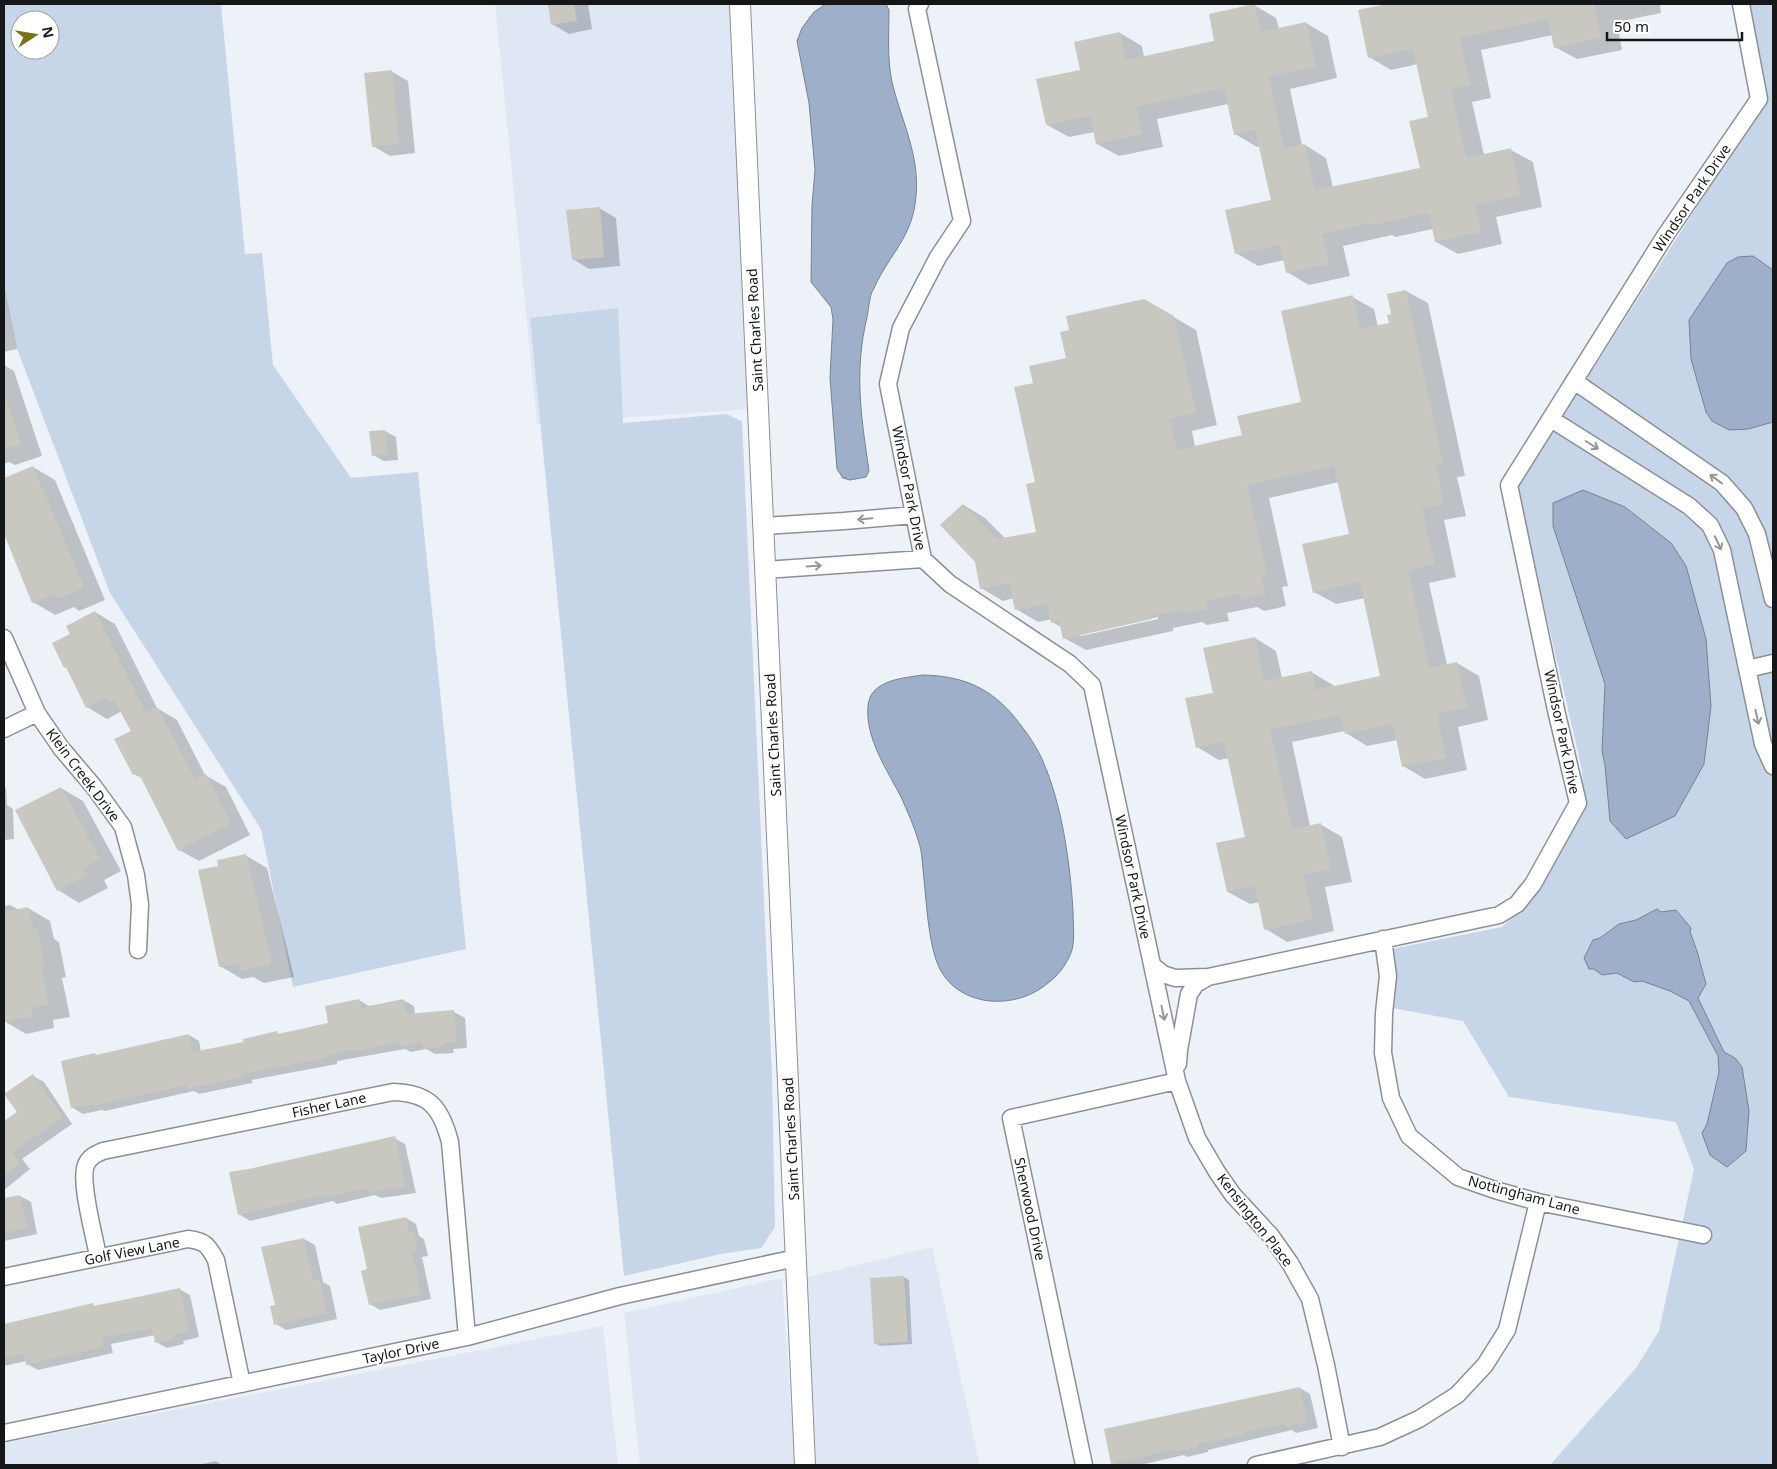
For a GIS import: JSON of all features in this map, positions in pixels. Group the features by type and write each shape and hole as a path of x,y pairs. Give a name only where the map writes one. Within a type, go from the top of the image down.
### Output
{"street":[{"name":"Saint Charles Road","path":"740,4 805,1465"},
{"name":"Windsor Park Drive","path":"920,4 917,9 962,221 938,257 901,328 888,384 923,559 950,584 1070,664 1092,685 1153,966 1163,974 1175,978 1208,977 1499,915 1517,904 1533,884 1578,803 1556,710 1510,485 1665,236 1759,99 1741,4"},
{"path":"1574,381 1722,483 1744,508 1757,534 1773,599"},
{"path":"1551,419 1689,506 1710,525 1722,550 1763,744 1773,766"},
{"path":"763,526 914,515"},
{"path":"765,570 923,559"},
{"name":"Klein Creek Drive","path":"4,638 37,713 61,748 94,787 122,827 136,875 140,904 138,950"},
{"path":"1748,669 1773,663"},
{"path":"4,729 37,713"},
{"name":"Nottingham Lane","path":"1383,940 1388,976 1384,1013 1383,1053 1391,1098 1409,1136 1458,1177 1495,1190 1538,1202 1703,1235"},
{"name":"Kensington Place","path":"1153,966 1177,1081 1197,1138 1233,1195 1271,1236 1310,1299 1326,1365 1342,1447"},
{"path":"1177,1081 1179,1050 1190,994 1196,984 1208,977"},
{"name":"Sherwood Drive","path":"1084,1465 1011,1118 1177,1081"},
{"name":"Fisher Lane","path":"98,1257 83,1179 86,1164 94,1155 104,1151 393,1092 414,1094 427,1100 438,1110 446,1123 450,1142 468,1337"},
{"path":"1256,1465 1380,1437 1419,1419 1457,1395 1485,1365 1507,1330 1538,1202"},
{"name":"Golf View Lane","path":"4,1277 188,1240 200,1241 209,1247 216,1260 242,1384"},
{"name":"Taylor Drive","path":"4,1433 468,1337 620,1296 796,1258"}],"shaded area":[{"path":"4,4 221,4 245,254 262,253 273,365 351,478 418,472 466,949 293,987 261,829 110,593 16,346 4,285"},
{"path":"495,4 730,4 751,409 537,424"},
{"path":"826,4 886,4 889,10 890,73 913,152 916,181 914,210 906,234 880,276 870,298 863,337 860,375 861,413 869,471 866,477 850,480 843,478 837,469 830,378 833,319 831,307 811,282 812,205 815,170 809,103 797,41 802,28 814,12"},
{"path":"1748,4 1773,4 1773,1465 1550,1465 1636,1368 1659,1331 1694,1169 1676,1122 1509,1097 1463,1021 1392,1008 1392,949 1502,927 1537,891 1584,810 1582,770 1517,488 1767,97"},
{"path":"1753,256 1773,270 1773,422 1748,429 1729,430 1712,421 1706,412 1691,359 1689,320 1727,263 1738,257"},
{"path":"618,308 623,423 726,414 742,421 772,1074 775,1227 761,1248 721,1254 624,1276 530,318"},
{"path":"1583,490 1625,507 1671,543 1686,566 1706,639 1711,706 1704,764 1675,816 1626,839 1610,821 1602,751 1605,684 1553,526 1553,503"},
{"path":"923,675 960,680 982,689 1002,703 1028,735 1042,759 1055,795 1070,873 1073,945 1067,960 1056,976 1042,988 1018,999 990,1001 975,998 962,992 945,977 933,949 928,922 920,846 902,799 874,743 868,718 870,697 881,686 897,679"},
{"path":"1657,909 1661,912 1676,910 1691,928 1690,932 1706,984 1698,998 1724,1052 1735,1058 1742,1067 1749,1111 1746,1151 1727,1167 1710,1155 1702,1133 1707,1124 1719,1072 1718,1056 1689,1001 1670,991 1642,981 1634,982 1617,973 1602,975 1594,969 1589,969 1584,958 1593,940 1600,938 1619,924 1636,920"},
{"path":"932,1247 980,1465 815,1465 808,1277"},
{"path":"782,1278 795,1465 640,1465 624,1313"},
{"path":"603,1326 618,1465 4,1465 4,1443"}],"building":[{"path":"548,4 574,4 577,21 551,25"},
{"path":"1254,4 1261,32 1306,22 1316,66 1269,77 1284,148 1305,144 1315,190 1420,168 1409,121 1428,117 1413,49 1368,58 1358,10 1387,4 1594,4 1601,37 1554,48 1548,19 1460,38 1470,85 1451,89 1466,158 1511,148 1521,195 1475,205 1481,232 1435,242 1429,213 1372,225 1371,223 1322,234 1329,264 1286,273 1280,245 1235,254 1225,210 1271,200 1255,130 1234,135 1224,88 1136,107 1142,134 1096,144 1090,116 1046,125 1036,79 1080,70 1074,42 1120,32 1126,60 1214,41 1209,14"},
{"path":"392,70 399,144 372,147 364,73"},
{"path":"600,207 604,257 572,260 566,210"},
{"path":"1406,290 1443,464 1436,465 1444,504 1422,508 1435,564 1408,570 1429,668 1457,662 1467,708 1437,714 1446,758 1402,767 1393,724 1345,734 1340,715 1270,730 1292,829 1321,823 1331,869 1303,875 1313,919 1264,930 1255,886 1227,892 1216,843 1245,837 1224,742 1196,748 1185,698 1213,693 1203,648 1255,637 1264,681 1312,671 1316,690 1380,676 1360,582 1313,593 1302,544 1349,534 1334,466 1247,485 1267,574 1261,575 1265,594 1241,599 1240,594 1206,601 1208,609 1184,613 1183,610 1151,616 1152,619 1063,639 1059,621 1051,623 1047,604 1015,610 1009,583 980,589 975,562 940,525 963,504 996,539 1036,532 1026,484 1035,482 1014,387 1033,383 1029,366 1066,358 1060,332 1069,330 1066,316 1144,299 1174,316 1196,413 1170,419 1177,450 1242,435 1237,416 1301,402 1281,311 1353,295 1360,329 1389,323 1387,315 1391,314 1387,294"},
{"path":"7,400 21,444 4,449 4,401"},
{"path":"385,430 388,454 372,456 369,431"},
{"path":"33,466 84,587 57,599 55,594 32,603 4,534 4,478"},
{"path":"95,611 146,713 157,707 195,779 206,774 231,823 178,851 138,772 133,775 114,739 131,731 114,700 109,703 107,698 86,708 52,643 70,634 66,626"},
{"path":"61,787 100,859 83,868 87,875 57,891 15,810"},
{"path":"246,854 272,964 241,971 239,963 219,967 198,870 218,866 217,860"},
{"path":"28,907 33,929 37,928 45,965 41,966 49,1005 31,1008 33,1016 4,1022 4,912"},
{"path":"359,999 361,1008 403,999 406,1014 454,1010 457,1042 443,1043 443,1047 423,1049 422,1042 400,1047 399,1042 357,1051 356,1049 327,1056 327,1058 242,1074 242,1077 187,1089 186,1085 93,1106 93,1104 71,1108 61,1061 189,1034 193,1052 243,1042 243,1039 277,1031 278,1034 328,1023 325,1006"},
{"path":"33,1074 63,1118 12,1152 20,1163 4,1176 4,1121 17,1112 4,1094"},
{"path":"395,1136 406,1187 370,1193 369,1188 325,1198 324,1195 238,1215 229,1172"},
{"path":"20,1195 27,1228 4,1233 4,1198"},
{"path":"406,1217 409,1233 414,1232 418,1250 412,1251 421,1294 369,1305 361,1271 367,1269 358,1227"},
{"path":"304,1238 313,1280 319,1279 327,1313 274,1325 270,1306 275,1305 261,1247"},
{"path":"904,1276 908,1342 874,1344 870,1278"},
{"path":"180,1288 189,1332 173,1335 174,1339 155,1343 152,1328 101,1338 103,1347 26,1365 24,1354 4,1358 4,1324 93,1303 94,1306"},
{"path":"1300,1387 1307,1422 1285,1427 1284,1424 1242,1433 1243,1435 1198,1444 1198,1447 1176,1452 1175,1449 1111,1464 1104,1429"}]}
